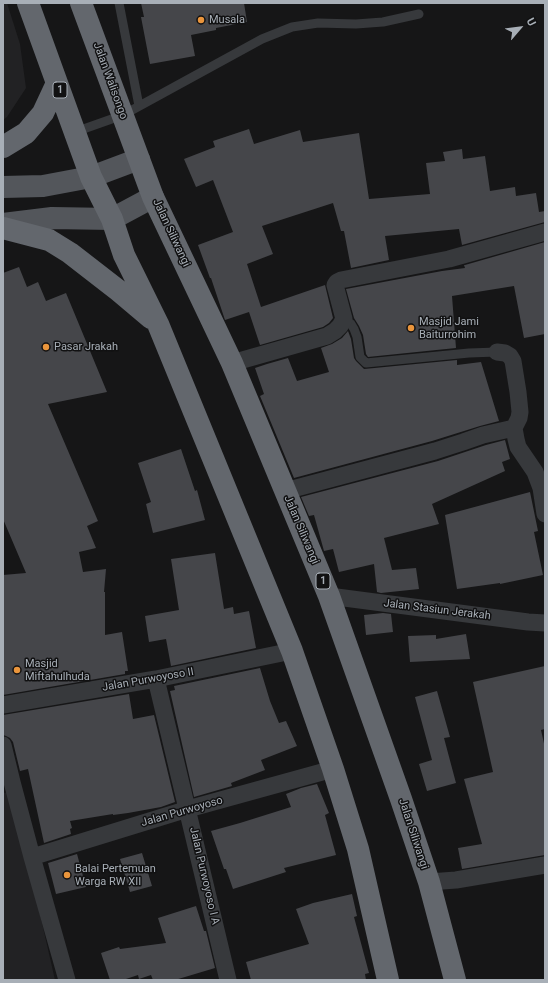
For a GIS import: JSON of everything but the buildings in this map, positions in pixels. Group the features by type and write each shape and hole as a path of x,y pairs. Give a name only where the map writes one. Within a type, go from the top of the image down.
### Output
{"highway":[{"name":"1","path":"28,3 92,177 112,219 124,255 158,324 292,651 333,769 358,849 388,980"},
{"name":"Jalan Walisongo","path":"81,3 131,110 139,159"},
{"path":"3,147 26,133 43,113 57,83"},
{"name":"Jalan Siliwangi","path":"139,159 153,197 232,363 329,596 429,882 455,980"},
{"path":"3,228 49,240 119,291 158,324"}],"main road":[{"path":"3,187 43,186 92,177 139,159"},
{"path":"3,224 52,218 112,219 153,197"}],"street":[{"path":"232,363 327,336 335,331 344,319 335,285 341,280 449,259 545,232"},
{"path":"497,352 505,353 510,356 512,362 520,412 514,428 516,439 518,447 535,472 542,488 545,514"},
{"path":"285,490 435,451 483,435 514,428"},
{"name":"Jalan Stasiun Jerakah","path":"329,596 545,623"},
{"name":"Jalan Purwoyoso II","path":"3,705 156,679 292,651"},
{"name":"Jalan Purwoyoso I A","path":"156,679 228,980"},
{"path":"3,746 7,783 32,857 66,980"},
{"name":"Jalan Purwoyoso","path":"32,857 188,809 333,769"},
{"path":"429,882 456,880 545,865"}],"lane":[{"path":"119,3 131,110"},
{"path":"75,132 131,110 262,39 292,27 318,24 383,22 419,14"},
{"path":"344,319 351,324 354,329 357,337 360,357 366,363 469,353 497,352"}],"shaded area":[{"path":"3,3 7,3 20,44 26,88 7,117 3,120"},
{"path":"12,791 55,980 3,980 3,793"}],"place":[{"name":"Musala","path":"201,20"},
{"name":"Masjid Jami Baiturrohim","path":"411,328"},
{"name":"Pasar Jrakah","path":"46,347"},
{"name":"Masjid Miftahulhuda","path":"17,670"},
{"name":"Balai Pertemuan Warga RW XII","path":"67,875"}]}
